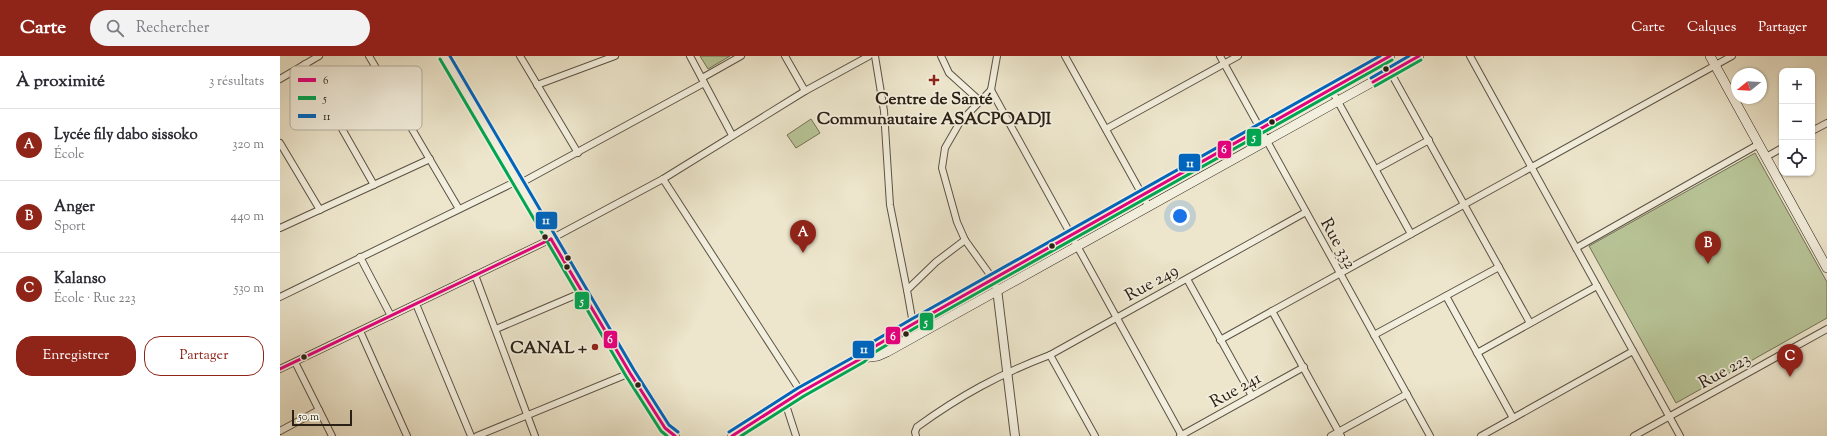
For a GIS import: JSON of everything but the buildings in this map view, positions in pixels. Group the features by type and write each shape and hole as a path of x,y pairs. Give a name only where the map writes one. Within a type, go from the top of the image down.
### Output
{"main road":[{"path":"444,56 630,373 665,428 675,436"},
{"path":"862,358 878,356 887,352 997,289 1149,207 1419,56"},
{"path":"1710,56 1827,268"},
{"path":"732,436 801,392 862,358 872,348 913,324 1331,89 1385,57"}],"street":[{"path":"302,66 319,56"},
{"path":"369,56 375,66"},
{"path":"520,56 578,153"},
{"path":"537,85 615,56"},
{"path":"690,56 732,135"},
{"path":"280,296 578,153 741,56"},
{"path":"785,56 805,92"},
{"path":"280,369 551,239 663,179 732,135 869,56"},
{"path":"875,56 884,111 890,205 913,324"},
{"path":"941,56 949,73 980,101"},
{"path":"996,56 991,90 960,122 945,148 942,168 949,198 965,240 992,279 997,289 1015,436"},
{"path":"1065,56 1149,207"},
{"name":"Rue 332","path":"1220,56 1430,436"},
{"path":"1106,129 1238,56"},
{"path":"1470,56 1680,436"},
{"path":"1220,340 1732,56"},
{"path":"1385,57 1390,73 1429,140 1530,323"},
{"path":"280,79 290,73"},
{"path":"1331,89 1412,234"},
{"path":"991,90 1181,436"},
{"path":"1815,129 1827,123"},
{"path":"343,130 374,185"},
{"path":"413,130 459,209"},
{"path":"1376,169 1429,140"},
{"path":"280,143 320,210"},
{"path":"1576,248 1759,144"},
{"path":"1766,157 1779,150"},
{"path":"280,158 287,154"},
{"path":"280,228 430,159"},
{"path":"663,179 801,392"},
{"name":"Rue 249","path":"916,436 915,432 917,427 949,403 1008,371 1050,355 1306,212"},
{"path":"907,290 936,262 965,240"},
{"path":"360,257 391,316"},
{"path":"1374,336 1499,267"},
{"path":"475,276 535,436"},
{"path":"1187,279 1252,396"},
{"path":"1477,353 1597,286"},
{"path":"496,329 582,292"},
{"path":"1446,296 1513,418"},
{"path":"416,304 471,436"},
{"path":"1272,311 1340,434"},
{"name":"Rue 223","path":"1634,436 1827,329"},
{"path":"360,331 408,436"},
{"path":"1481,436 1633,352"},
{"path":"1050,355 1095,436"},
{"path":"295,362 332,436"},
{"name":"Rue 241","path":"1181,436 1304,368"},
{"path":"478,436 630,373"},
{"path":"1331,436 1340,434 1407,394"},
{"path":"785,402 796,436"},
{"path":"280,431 319,410"}],"green space":[{"path":"700,56 730,56 708,69"},
{"path":"811,119 820,133 796,148 787,135"},
{"path":"1755,153 1827,282 1827,318 1676,403 1589,246"}],"transit line":[{"name":"11","path":"450,56 634,370 669,425 678,432"},
{"name":"11","path":"729,432 798,388 859,354 869,344 910,320 1380,56"},
{"name":"6","path":"732,436 801,392 862,358 872,348 913,324 1390,56"},
{"name":"11","path":"1371,78 1409,56"},
{"name":"6","path":"1373,82 1419,56"},
{"name":"5","path":"440,59 626,376 661,431 667,436"},
{"name":"5","path":"741,436 804,396 864,362 875,352 915,328 1392,60"},
{"name":"5","path":"1375,86 1421,60"},
{"name":"6","path":"551,239 630,373 665,428 675,436"},
{"name":"6","path":"280,369 551,239"}],"place":[{"name":"Centre de Santé Communautaire ASACPOADJI","path":"934,80"},
{"name":"Lycée fily dabo sissoko","path":"803,253"},
{"name":"Anger","path":"1708,264"},
{"name":"CANAL +","path":"595,347"},
{"name":"Kalanso","path":"1790,377"}]}
